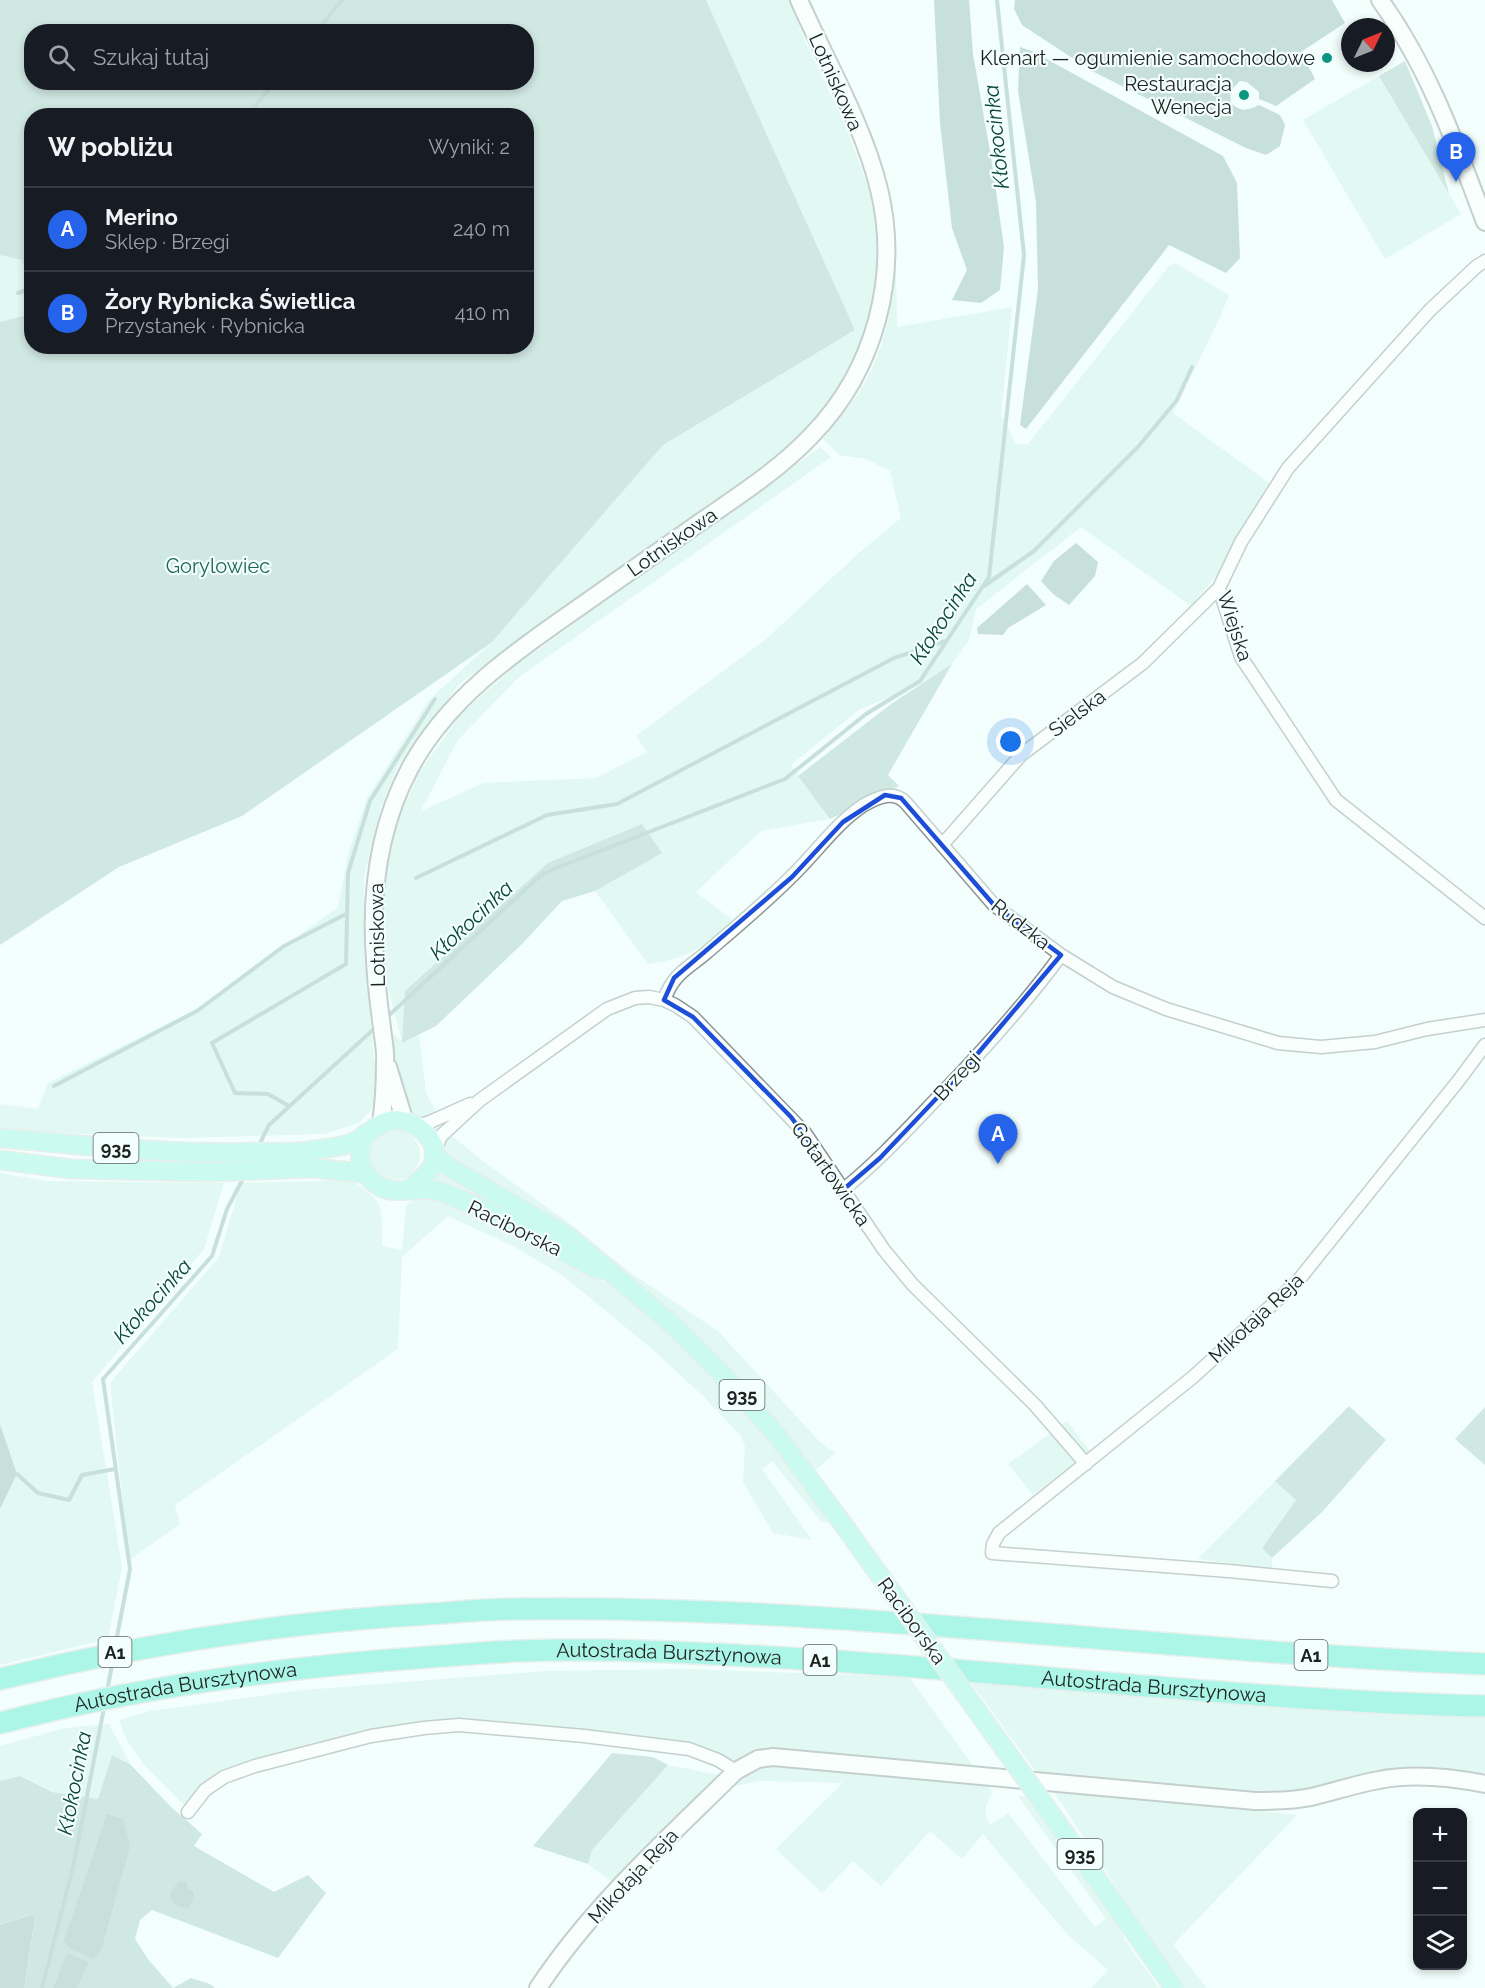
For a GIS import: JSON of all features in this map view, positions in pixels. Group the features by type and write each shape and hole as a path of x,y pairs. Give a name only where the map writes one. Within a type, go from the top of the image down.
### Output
{"highway":[{"name":"Autostrada Bursztynowa","path":"0,1679 64,1663 165,1643 348,1619 515,1609 729,1612 864,1620 1285,1653 1485,1664"},
{"name":"Autostrada Bursztynowa","path":"0,1723 155,1689 243,1675 351,1663 520,1651 726,1654 1337,1699 1485,1706"}],"main road":[{"name":"Lotniskowa","path":"381,1123 385,1060 374,947 374,894 380,848 394,803 424,745 437,726 469,691 509,657 747,490 791,455 812,436 838,404 867,351 879,315 886,273 886,234 880,197 862,139 800,0"},
{"path":"1380,0 1408,42 1434,92 1485,222"},
{"name":"Lotniskowa","path":"385,1060 410,1124"},
{"path":"381,1123 394,1120 410,1124"},
{"name":"935","path":"0,1138 166,1152 311,1151 349,1144 381,1123"},
{"name":"935","path":"410,1124 426,1134 434,1152"},
{"path":"363,1173 359,1161 365,1134"},
{"path":"408,1190 424,1177 434,1162 434,1152"},
{"name":"Raciborska","path":"434,1152 446,1165 569,1237 674,1326 734,1387 789,1450 1174,1988"},
{"name":"935","path":"0,1160 71,1168 210,1172 311,1168 363,1173 385,1188 395,1191 408,1190"},
{"name":"Raciborska","path":"408,1190 426,1188 447,1195 505,1221 619,1281"},
{"name":"Mikołaja Reja","path":"538,1988 567,1948 617,1890 736,1771 758,1759 774,1757 1255,1801 1280,1801 1308,1797 1379,1780 1406,1777 1433,1776 1485,1784"}],"street":[{"name":"Wiejska","path":"1485,261 1430,310 1288,468 1240,542 1219,588 1241,657 1336,800 1485,918"},
{"name":"Sielska","path":"942,845 1021,755 1143,663 1219,588"},
{"name":"Rudzka","path":"664,1000 674,978 792,877 843,822 866,804 885,795 896,795 994,905 1061,955 1113,987 1166,1009 1278,1043 1322,1047 1375,1042 1427,1029 1485,1020"},
{"name":"Brzegi","path":"844,1189 880,1158 952,1082 1029,998 1061,955"},
{"name":"Gotartowicka","path":"434,1152 442,1135 480,1100 607,1009 635,998 664,1000 675,1005 693,1017 791,1117 817,1149 884,1250 913,1285 1035,1405 1086,1464"},
{"name":"Mikołaja Reja","path":"1332,1581 992,1553 993,1544 999,1533 1193,1377 1297,1282 1485,1045"},
{"name":"Gotartowicka","path":"410,1124 430,1122 480,1100"},
{"path":"188,1812 205,1790 224,1777 255,1766 371,1736 459,1725 573,1735 689,1749 718,1760 736,1771"}],"highlighted area":[{"path":"885,795 901,798 994,905 1061,955 968,1065 880,1158 844,1189 791,1117 693,1017 664,1000 674,978 792,877 843,822"}],"shaded area":[{"path":"706,0 789,0 806,43 844,122 870,192 877,235 877,277 865,334 854,365 829,405 789,450 556,612 459,684 397,768 380,810 364,877 364,952 375,1069 376,1105 359,1123 324,1134 180,1138 35,1132 0,1127 0,1104 38,1109 48,1083 203,1006 338,907 348,855 367,798 429,700 491,643 663,445 855,330"},
{"path":"934,0 969,0 973,54 1004,247 1000,290 981,303 952,300 967,270 952,228 940,123"},
{"path":"1015,0 1332,0 1342,18 1341,26 1301,52 1315,79 1276,106 1259,99 1259,92 1247,82 1240,81 1230,91 1231,103 1238,108 1247,109 1259,105 1280,115 1285,125 1280,146 1266,155 1246,148 1092,71 1022,25 1014,9"},
{"path":"1020,47 1032,51 1223,156 1237,183 1240,258 1226,273 1169,245 1026,429 1020,425 1038,289 1036,202 1018,91"},
{"path":"1379,76 1461,214 1385,259 1303,120"},
{"path":"0,255 22,260 24,316 0,322"},
{"path":"1175,263 1229,295 1173,413 1272,485 1235,541 1221,570 1191,606 1081,527 976,609 969,640 952,664 927,682 860,709 791,765 830,819 761,831 696,892 734,921 713,938 686,955 648,964 595,891 661,853 642,824 403,1042 419,1035 426,1093 447,1132 484,1162 569,1223 631,1273 718,1331 820,1442 835,1453 816,1470 763,1407 706,1348 445,1156 425,1121 415,1115 404,1102 391,1062 389,1031 402,1041 386,981 382,887 392,834 419,773 461,714 514,667 820,447 831,457 519,677 458,740 420,812 483,783 596,778 647,752 636,736 765,640 860,552 901,518 890,471 866,459 839,455 823,439 854,399 873,366 887,322 896,268 897,327 1012,307 1001,415 1016,444 1028,444 1169,266"},
{"path":"1076,543 1098,562 1095,576 1069,605 1053,594 1041,581 1054,561"},
{"path":"1027,584 1046,605 1008,628 1003,635 978,634 977,628"},
{"path":"395,1130 409,1134 416,1141 420,1155 416,1169 409,1176 395,1180 381,1176 374,1169 370,1155 374,1141 381,1134"},
{"path":"439,1170 536,1227 432,1181"},
{"path":"0,1173 47,1181 224,1183 204,1249 92,1382 122,1567 108,1639 0,1665 0,1509 17,1474 0,1424"},
{"path":"351,1180 371,1194 380,1207 382,1246 402,1250 406,1206 417,1197 434,1198 559,1254 618,1290 652,1316 768,1435 836,1524 821,1521 772,1461 762,1469 812,1540 773,1533 743,1482 745,1447 741,1436 704,1397 651,1348 562,1275 513,1246 448,1216 402,1257 398,1349 175,1505 180,1524 129,1560 110,1383 219,1257 241,1183"},
{"path":"1067,1421 1090,1451 1033,1495 1008,1464"},
{"path":"0,1424 17,1474 0,1509"},
{"path":"1275,1481 1297,1500 1262,1548 1272,1558 1272,1569 1198,1559"},
{"path":"686,1669 909,1677 974,1767 758,1753 736,1760 613,1734 441,1719 361,1731 220,1770 205,1782 185,1806 145,1766 127,1741 119,1720 150,1711 303,1690 546,1671"},
{"path":"971,1683 1254,1706 1485,1717 1485,1775 1432,1768 1392,1769 1297,1790 1269,1793 1037,1773"},
{"path":"109,1724 131,1765 112,1755 98,1799 52,1792 20,1776 0,1781 0,1746 65,1728"},
{"path":"771,1763 982,1777 993,1793 986,1809 990,1825 1008,1813 1095,1927 1106,1919 1018,1796 1034,1796 1113,1914 1125,1940 1159,1988 1091,1988 1108,1970 1067,1934 983,1834 962,1859 930,1831 881,1886 853,1861 822,1893 776,1849 843,1783 759,1781 725,1788 745,1772"},
{"path":"668,1765 719,1775 615,1884 588,1864 592,1850"},
{"path":"1052,1789 1297,1815 1173,1945 1207,1988 1182,1988"},
{"path":"107,1814 123,1819 130,1846 101,1951 94,1959 68,1947 64,1940"},
{"path":"179,1881 187,1882 188,1890 194,1891 193,1901 188,1908 176,1905 169,1895"},
{"path":"31,1915 35,1918 24,1988 0,1988 0,1925"},
{"path":"67,1953 89,1962 77,1988 53,1988"}],"green space":[{"name":"Gorylowiec","path":"0,0 706,0 855,330 663,445 491,643 242,816 119,867 0,945 0,322 24,316 24,354 534,354 534,108 24,108 24,266 22,260 0,255"},
{"path":"1405,61 1432,126 1449,194 1379,76 1386,72 1395,72 1395,67"},
{"path":"952,664 888,775 899,786 830,819 798,776 891,704"},
{"path":"642,824 662,853 595,891 562,901 522,944 436,1026 402,1043 405,991 548,863"},
{"path":"1349,1406 1386,1440 1322,1512 1272,1558 1262,1548 1296,1500 1275,1481"},
{"path":"1485,1407 1485,1465 1455,1439"},
{"path":"612,1753 653,1757 668,1765 592,1850 588,1864 533,1846"},
{"path":"112,1755 131,1765 171,1807 202,1834 194,1846 274,1892 308,1875 326,1893 278,1958 152,1910 140,1920 135,1939 148,1959 173,1988 24,1988 35,1919 30,1915 0,1925 0,1781 20,1776 52,1792 98,1799"},
{"path":"191,1978 215,1988 173,1988"}],"waterway":[{"path":"322,24 342,0"},
{"name":"Kłokocinka","path":"386,1018 540,876 785,779 866,714 920,681 989,577 1024,255 997,0"},
{"path":"254,108 268,90"},
{"path":"18,293 24,291"},
{"path":"984,586 1034,551 1138,447 1177,400 1192,367"},
{"path":"416,878 547,815 617,804 894,658 946,641"},
{"path":"289,1106 268,1094 235,1093 212,1043 346,964 348,873 370,801 435,699"},
{"path":"54,1086 197,1011 284,946 346,914"},
{"name":"Kłokocinka","path":"258,1147 269,1125 376,1027"},
{"name":"Kłokocinka","path":"115,1647 130,1569 103,1379 212,1256 227,1209 245,1175"},
{"path":"17,1474 38,1493 69,1500 82,1475 115,1469"},
{"name":"Kłokocinka","path":"107,1691 113,1660"},
{"name":"Kłokocinka","path":"42,1988 74,1863 104,1708"}],"place":[{"name":"Klenart — ogumienie samochodowe","path":"1327,58"},
{"name":"Restauracja Wenecja","path":"1244,95"},
{"name":"Żory Rybnicka Świetlica","path":"1456,182"},
{"name":"Merino","path":"998,1164"}]}
